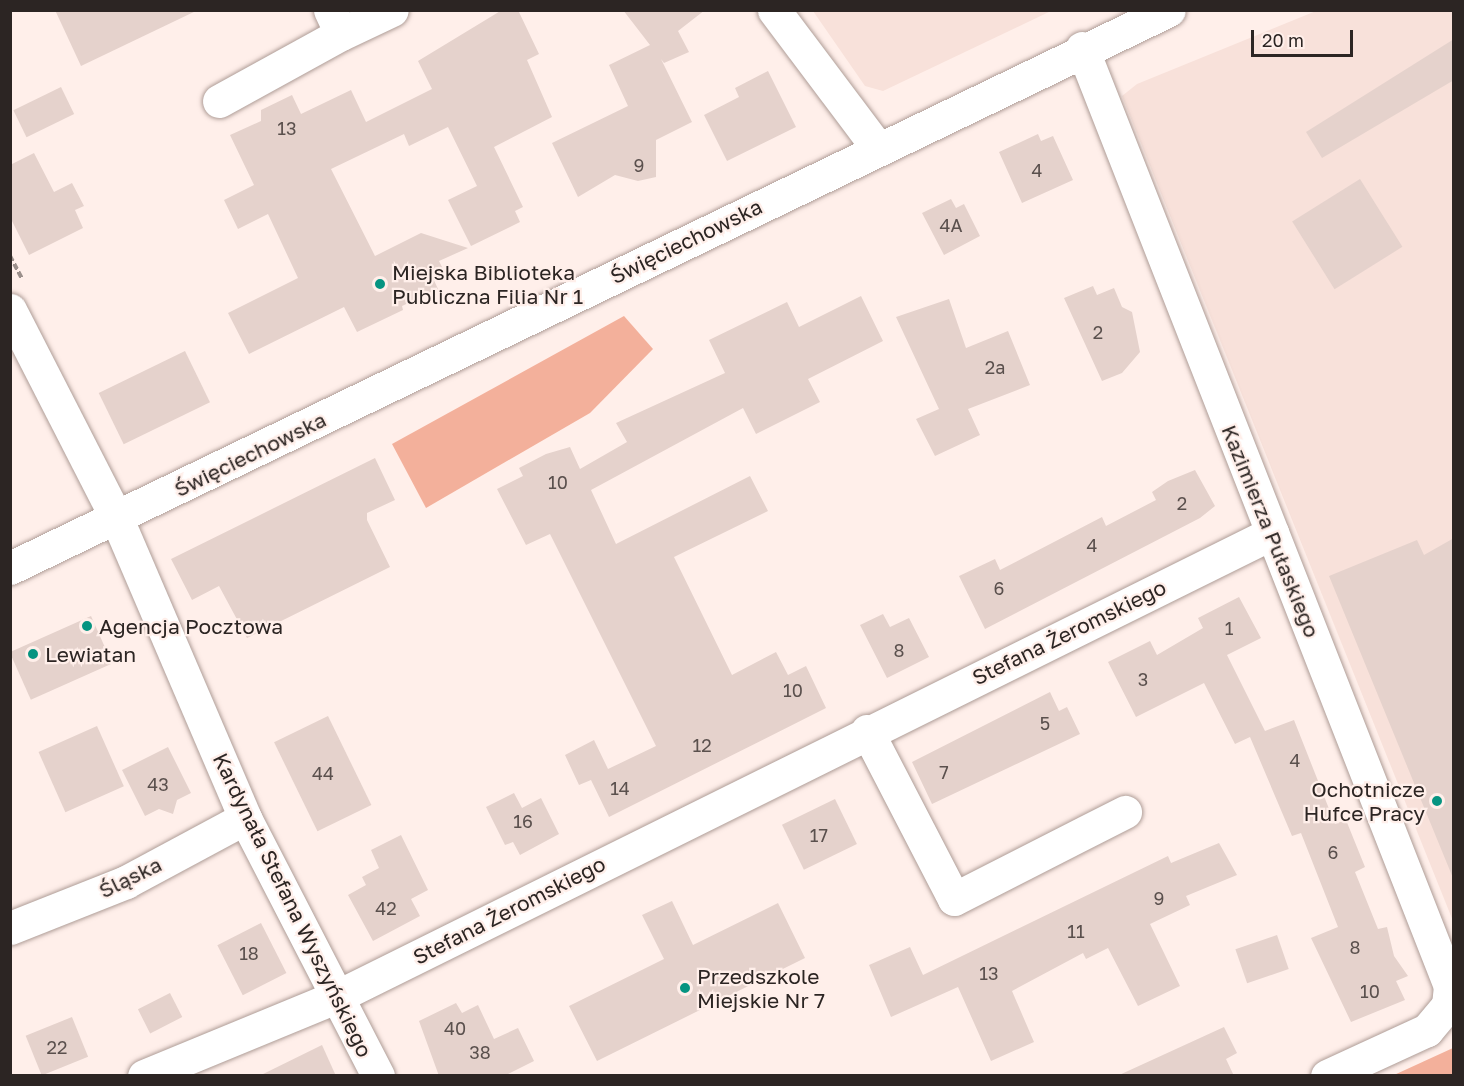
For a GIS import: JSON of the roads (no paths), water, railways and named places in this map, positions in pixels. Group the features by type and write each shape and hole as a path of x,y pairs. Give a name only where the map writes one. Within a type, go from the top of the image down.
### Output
{"street":[{"path":"219,100 335,22 392,10"},
{"path":"774,10 878,147"},
{"name":"Święciechowska","path":"10,568 117,519 1082,48 1169,10"},
{"name":"Kazimierza Pułaskiego","path":"1082,48 1447,975 1450,996 1443,1014 1426,1030 1327,1076"},
{"name":"Kardynała Stefana Wyszyńskiego","path":"10,310 117,519 245,818 378,1076"},
{"name":"Stefana Żeromskiego","path":"144,1076 336,997 867,731 1272,533"},
{"path":"867,731 954,899 1125,812"},
{"name":"Śląska","path":"10,928 126,882 245,818"}],"place":[{"name":"Miejska Biblioteka Publiczna Filia Nr 1","path":"380,284"},
{"name":"Agencja Pocztowa","path":"87,626"},
{"name":"Lewiatan","path":"33,654"},
{"name":"Ochotnicze Hufce Pracy","path":"1437,801"},
{"name":"Przedszkole Miejskie Nr 7","path":"685,988"}]}
